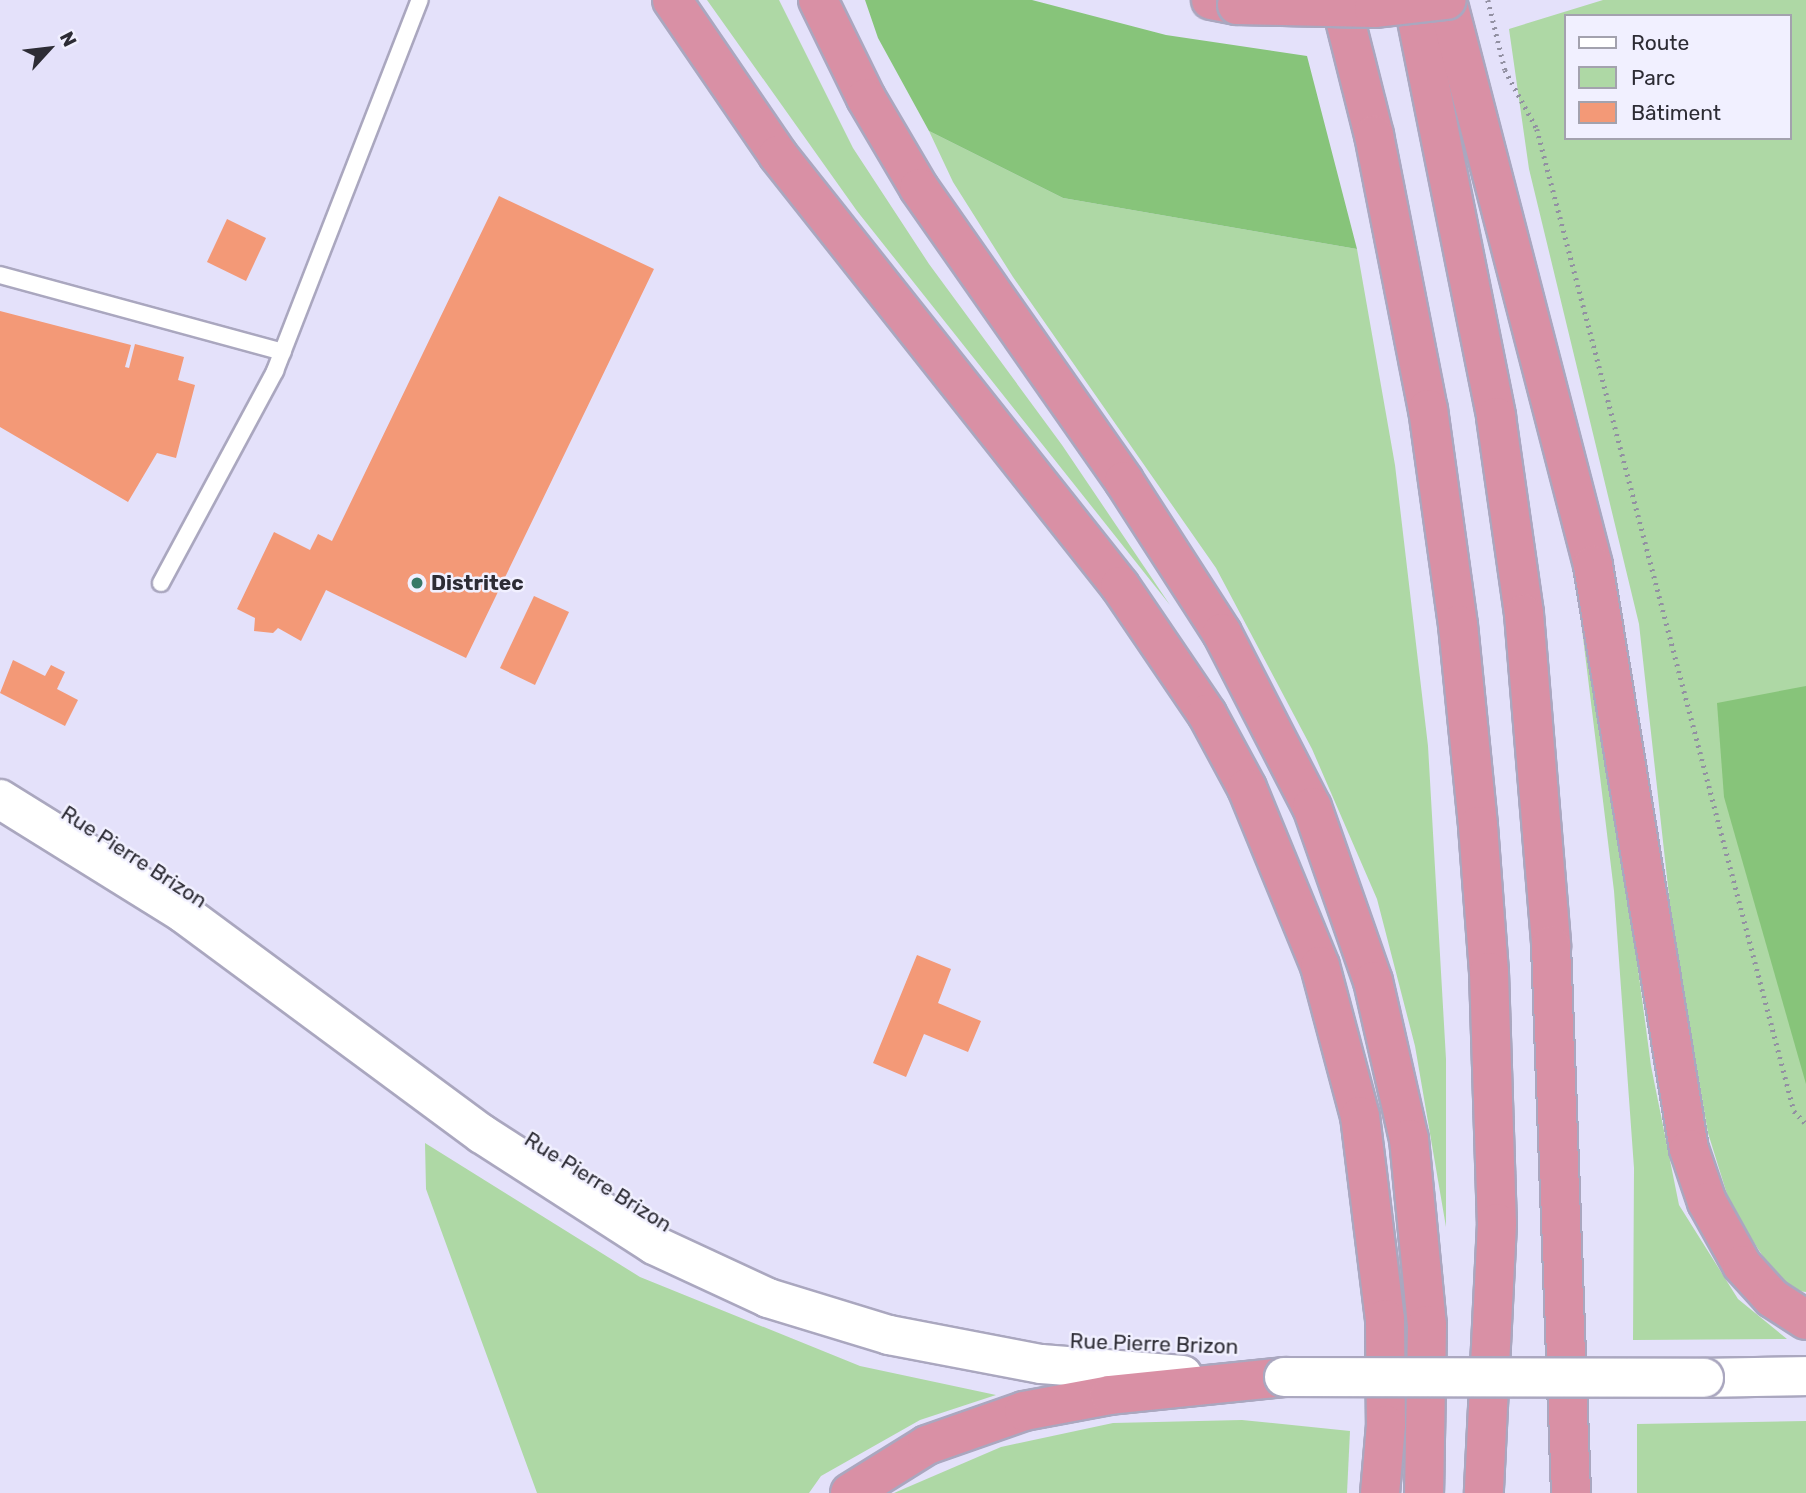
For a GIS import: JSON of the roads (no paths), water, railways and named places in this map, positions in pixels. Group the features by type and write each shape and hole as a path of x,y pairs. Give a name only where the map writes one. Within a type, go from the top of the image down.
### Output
{"highway":[{"path":"672,0 786,165 1120,586 1208,714 1247,788 1320,966 1360,1116 1385,1319 1386,1425 1380,1493"},
{"path":"818,0 866,98 919,187 1124,481 1222,634 1312,807 1373,981 1409,1139 1427,1325 1424,1493"},
{"path":"1340,0 1406,286 1445,519 1489,972 1497,1223 1503,1280 1503,1493"},
{"path":"1413,0 1493,405 1524,614 1540,774 1557,1099 1571,1493"},
{"path":"1224,2 1363,9 1447,0 1593,565 1689,1149 1707,1202 1736,1256 1772,1298 1806,1320"},
{"path":"1552,1493 1557,1099"},
{"path":"1484,1493 1497,1223"},
{"path":"850,1493 927,1445 1024,1411 1110,1395 1284,1377"}],"main road":[{"name":"Rue Pierre Brizon","path":"0,799 183,913 472,1126 592,1209 716,1275 827,1317 962,1352 1103,1371 1284,1377 1806,1376"}],"lane":[{"path":"161,583 283,352 420,0"},
{"path":"0,275 283,352"}],"place":[{"name":"Distritec","path":"417,583"}]}
